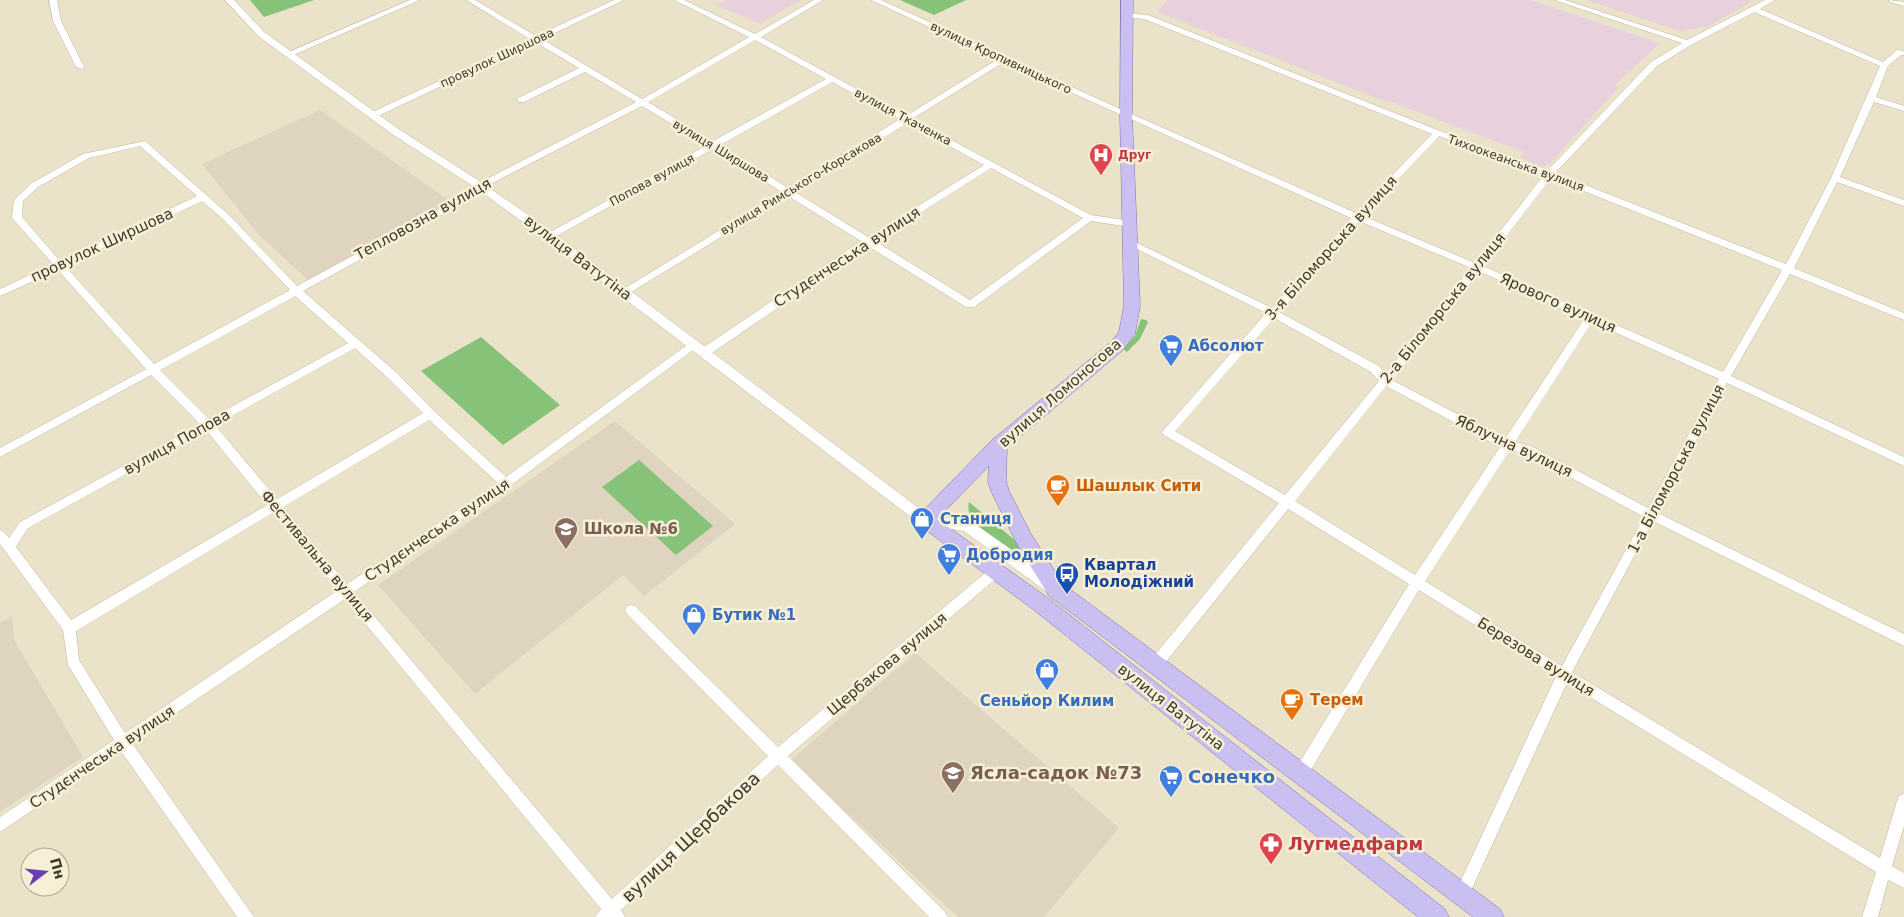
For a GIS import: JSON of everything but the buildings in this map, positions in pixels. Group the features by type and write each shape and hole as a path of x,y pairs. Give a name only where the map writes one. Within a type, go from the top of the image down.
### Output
{"main road":[{"name":"вулиця Ломоносова","path":"925,520 998,445 1099,362 1127,334 1132,306 1126,115 1126,0"},
{"path":"998,445 997,481 1000,490 1024,539 1056,590"},
{"name":"вулиця Ватутіна","path":"925,520 1041,604 1437,917"},
{"name":"вулиця Ватутіна","path":"1056,590 1492,917"}],"street":[{"path":"53,0 57,21 80,67"},
{"name":"вулиця Ватутіна","path":"229,0 261,34 396,132 480,186 550,236 925,520 967,526 1056,590"},
{"path":"288,54 416,0"},
{"name":"вулиця Ширшова","path":"470,0 715,146 970,306 1089,218"},
{"name":"провулок Ширшова","path":"373,115 620,0"},
{"name":"вулиця Ткаченка","path":"678,0 753,36 1089,218 1130,224"},
{"name":"Тепловозна вулиця","path":"0,453 471,195 480,186 641,102 753,36 819,0"},
{"name":"вулиця Кропивницького","path":"875,0 1126,115"},
{"path":"1558,0 1688,43"},
{"name":"2-а Біломорська вулиця","path":"1156,664 1385,382 1549,174 1654,64 1688,43 1771,0"},
{"path":"1894,0 1904,4"},
{"path":"1754,9 1884,65"},
{"name":"Тихоокеанська вулиця","path":"1126,15 1154,20 1437,133 1549,174 1904,317"},
{"name":"1-а Біломорська вулиця","path":"1462,894 1564,674 1725,378 1788,269 1835,178 1884,65 1902,52"},
{"name":"вулиця Римського-Корсакова","path":"625,292 1004,59"},
{"path":"521,100 584,69"},
{"name":"Попова вулиця","path":"550,236 715,146 832,79"},
{"path":"1871,98 1904,109"},
{"name":"Ярового вулиця","path":"1126,115 1357,217 1477,267 1725,378 1904,462"},
{"name":"3-я Біломорська вулиця","path":"1168,432 1357,217 1437,133"},
{"name":"Фестивальна вулиця","path":"203,196 142,144 86,156 35,185 19,200 17,218 152,369 208,426 273,505 348,591 611,915"},
{"name":"Студєнчеська вулиця","path":"0,825 348,591 700,349 990,165"},
{"path":"1835,178 1904,203"},
{"path":"203,196 296,291 394,378 430,414 506,483"},
{"name":"провулок Ширшова","path":"0,293 203,196"},
{"name":"Яблучна вулиця","path":"1130,243 1272,312 1375,368 1385,382 1506,445 1527,449 1651,515 1904,640"},
{"path":"1301,773 1416,584 1590,318"},
{"name":"вулиця Попова","path":"9,548 24,525 208,426 354,344"},
{"path":"69,628 273,505 430,414"},
{"name":"Березова вулиця","path":"1168,432 1287,502 1416,584 1904,881"},
{"path":"0,535 69,628 73,661 124,743 246,917"},
{"name":"Щербакова вулиця","path":"778,756 995,572"},
{"path":"631,610 940,917"},
{"name":"вулиця Щербакова","path":"611,915 778,756"},
{"path":"1870,917 1904,801"}],"shaded area":[{"path":"726,0 801,0 760,24 717,5"},
{"path":"1167,0 1531,0 1660,43 1615,85 1618,88 1551,162 1543,167 1520,157 1524,152 1384,101 1157,12"},
{"path":"1586,0 1754,0 1707,27 1680,31"},
{"path":"320,110 451,202 308,280 259,235 202,164"},
{"name":"Школа №6","path":"615,421 735,524 644,596 623,575 475,694 378,585"},
{"path":"12,616 14,640 83,757 0,812 0,623"},
{"name":"Ясла-садок №73","path":"915,653 1119,828 1044,917 958,917 791,760"}],"green space":[{"path":"250,0 314,0 264,17"},
{"path":"900,0 966,0 934,15"},
{"path":"1141,319 1148,322 1140,339 1127,352 1123,349 1135,336"},
{"path":"481,337 560,405 503,445 421,371"},
{"path":"639,460 713,526 676,555 602,487"},
{"path":"969,502 1022,546 1015,553 984,532 971,518"}],"place":[{"name":"Друг","path":"1101,176"},
{"name":"Абсолют","path":"1171,367"},
{"name":"Шашлык Сити","path":"1058,507"},
{"name":"Станиця","path":"922,540"},
{"name":"Школа №6","path":"566,550"},
{"name":"Добродия","path":"949,576"},
{"name":"Квартал Молодіжний","path":"1067,595"},
{"name":"Бутик №1","path":"694,636"},
{"name":"Сеньйор Килим","path":"1047,691"},
{"name":"Терем","path":"1292,721"},
{"name":"Ясла-садок №73","path":"953,794"},
{"name":"Сонечко","path":"1171,798"},
{"name":"Лугмедфарм","path":"1271,865"}]}
